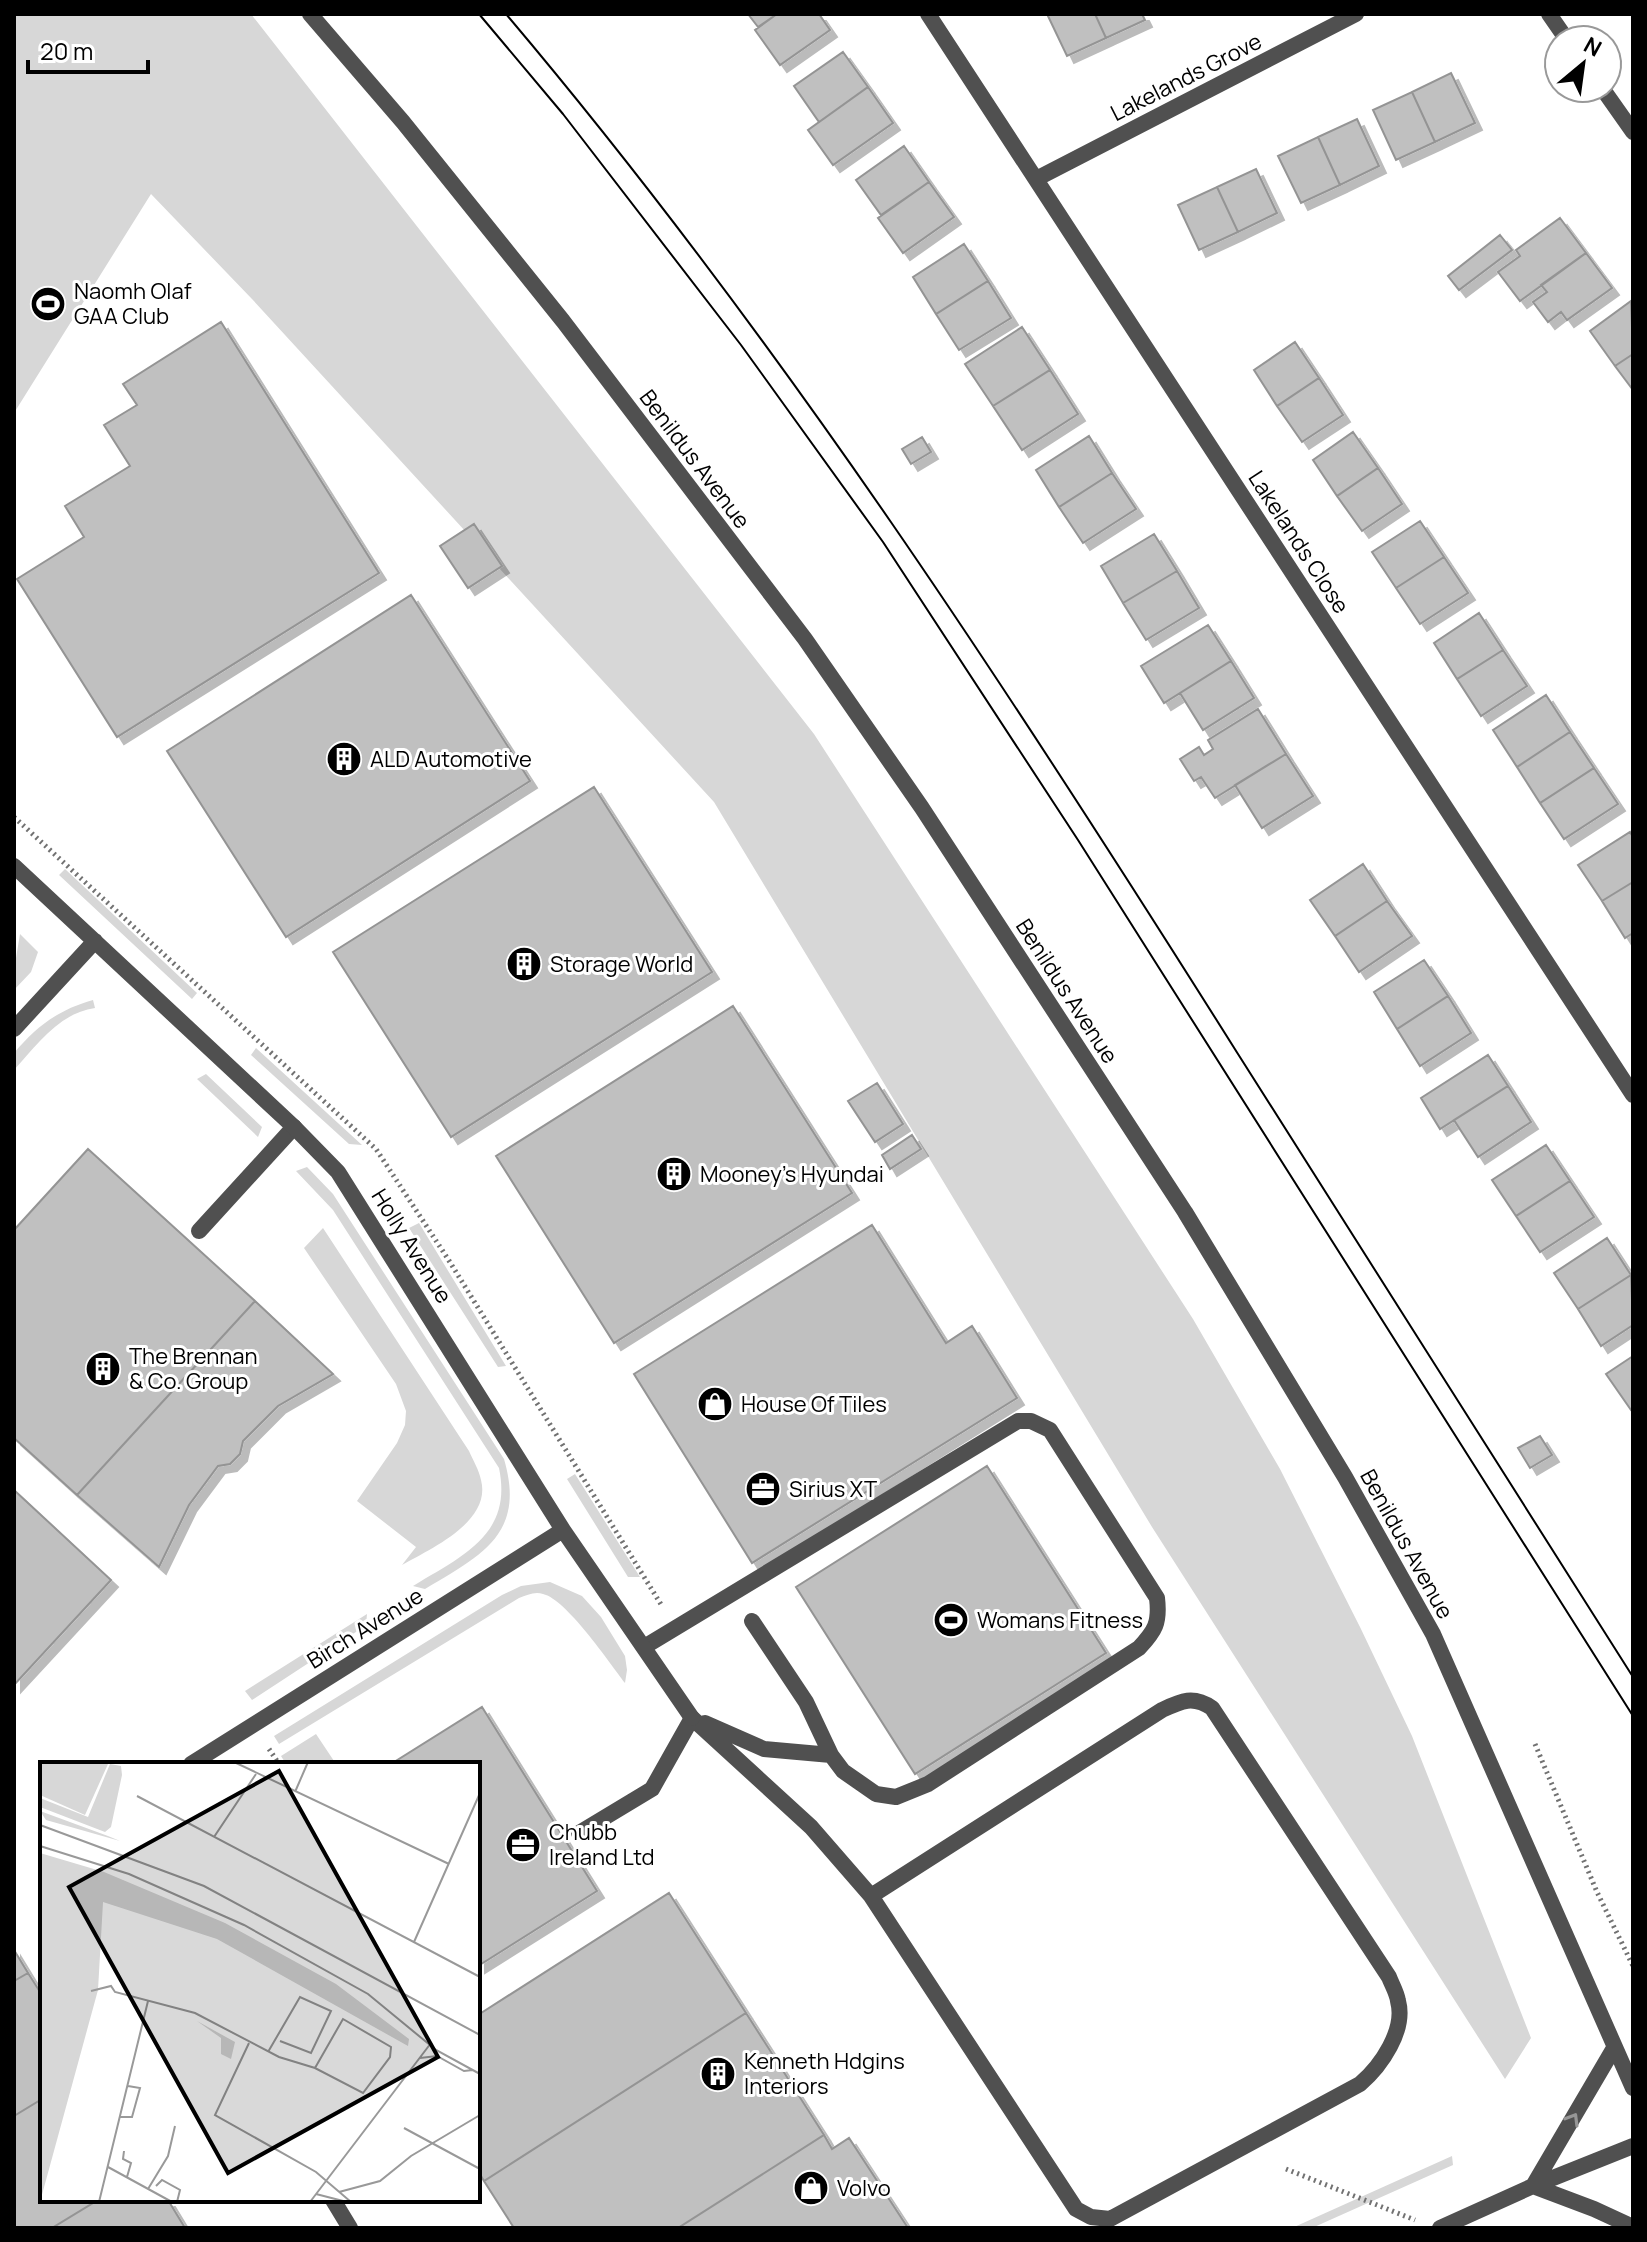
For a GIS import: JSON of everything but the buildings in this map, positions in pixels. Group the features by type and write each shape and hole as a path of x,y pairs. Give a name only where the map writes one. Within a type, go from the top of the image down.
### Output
{"street":[{"name":"Benildus Avenue","path":"310,14 403,122 563,321 805,639 922,808 1185,1212 1290,1383 1433,1634 1633,2088"},
{"name":"Lakelands Close","path":"928,14 1633,1095"},
{"name":"Lakelands Grove","path":"1036,179 1356,14"},
{"path":"1613,104 1633,132"},
{"name":"Holly Avenue","path":"14,866 294,1127 338,1172 563,1530 692,1718 811,1827 871,1896 1076,2209 1091,2217 1110,2219 1360,2084 1373,2073 1398,2026 1399,2003 1389,1977 1212,1708 1201,1700 1185,1699 1162,1710 871,1896"},
{"path":"14,1029 95,941"},
{"path":"199,1231 294,1127"},
{"path":"644,1647 1018,1421 1031,1421 1050,1430 1157,1598 1159,1613 1153,1633 1139,1648 928,1784 896,1797 876,1794 843,1771 831,1755 806,1702 752,1621"},
{"name":"Birch Avenue","path":"194,1762 563,1530"},
{"path":"579,1833 652,1789 692,1718 764,1749 831,1755"},
{"path":"1533,2186 1614,2048"},
{"path":"1440,2228 1633,2146"},
{"path":"1533,2186 1633,2227"},
{"path":"334,2202 350,2228"}],"path":[{"path":"1535,1744 1597,1892 1633,1966"},
{"path":"1286,2169 1420,2222"}],"shaded area":[{"path":"14,14 251,14 814,734 1193,1319 1280,1469 1412,1736 1531,2038 1505,2079 1152,1527 714,802 252,299 151,194 14,413"},
{"path":"65,869 197,993 192,999 59,875"},
{"path":"20,934 38,952 31,972 14,990 14,970"},
{"path":"93,1000 95,1008 70,1016 60,1023 14,1070 14,1053 31,1035 59,1014"},
{"path":"256,1048 362,1145 349,1144 251,1055"},
{"path":"206,1074 262,1127 258,1137 197,1079"},
{"path":"307,1167 333,1194 504,1459 509,1506 504,1524 481,1553 425,1589 413,1586 465,1553 491,1527 501,1491 499,1468 333,1210 296,1171"},
{"path":"419,1223 506,1366 498,1367 409,1228"},
{"path":"323,1228 469,1451 481,1480 482,1495 468,1521 442,1542 402,1565 416,1547 357,1501 397,1443 405,1425 406,1411 396,1384 304,1248"},
{"path":"575,1474 640,1577 628,1577 567,1479"},
{"path":"550,1582 582,1596 601,1617 625,1656 625,1683 587,1632 563,1607 552,1598 534,1593 519,1598 279,1744 274,1736 502,1595 521,1586"},
{"path":"367,1614 366,1625 252,1700 245,1691"},
{"path":"316,1734 335,1762 285,1762 281,1756"},
{"path":"1452,2156 1453,2165 1312,2228 1292,2228"}],"tram line":[{"path":"479,14 563,114 741,345 883,542 1078,840 1633,1716"},
{"path":"506,14 705,263 799,391 980,653 1633,1677"}],"place":[{"name":"Naomh Olaf GAA Club","path":"48,304"},
{"name":"ALD Automotive","path":"344,759"},
{"name":"Storage World","path":"524,964"},
{"name":"Mooney’s Hyundai","path":"674,1174"},
{"name":"The Brennan & Co. Group","path":"103,1369"},
{"name":"House Of Tiles","path":"715,1404"},
{"name":"Sirius XT","path":"763,1489"},
{"name":"Womans Fitness","path":"951,1620"},
{"name":"Chubb Ireland Ltd","path":"523,1845"},
{"name":"Kenneth Hdgins Interiors","path":"718,2074"},
{"name":"Volvo","path":"811,2188"}]}
